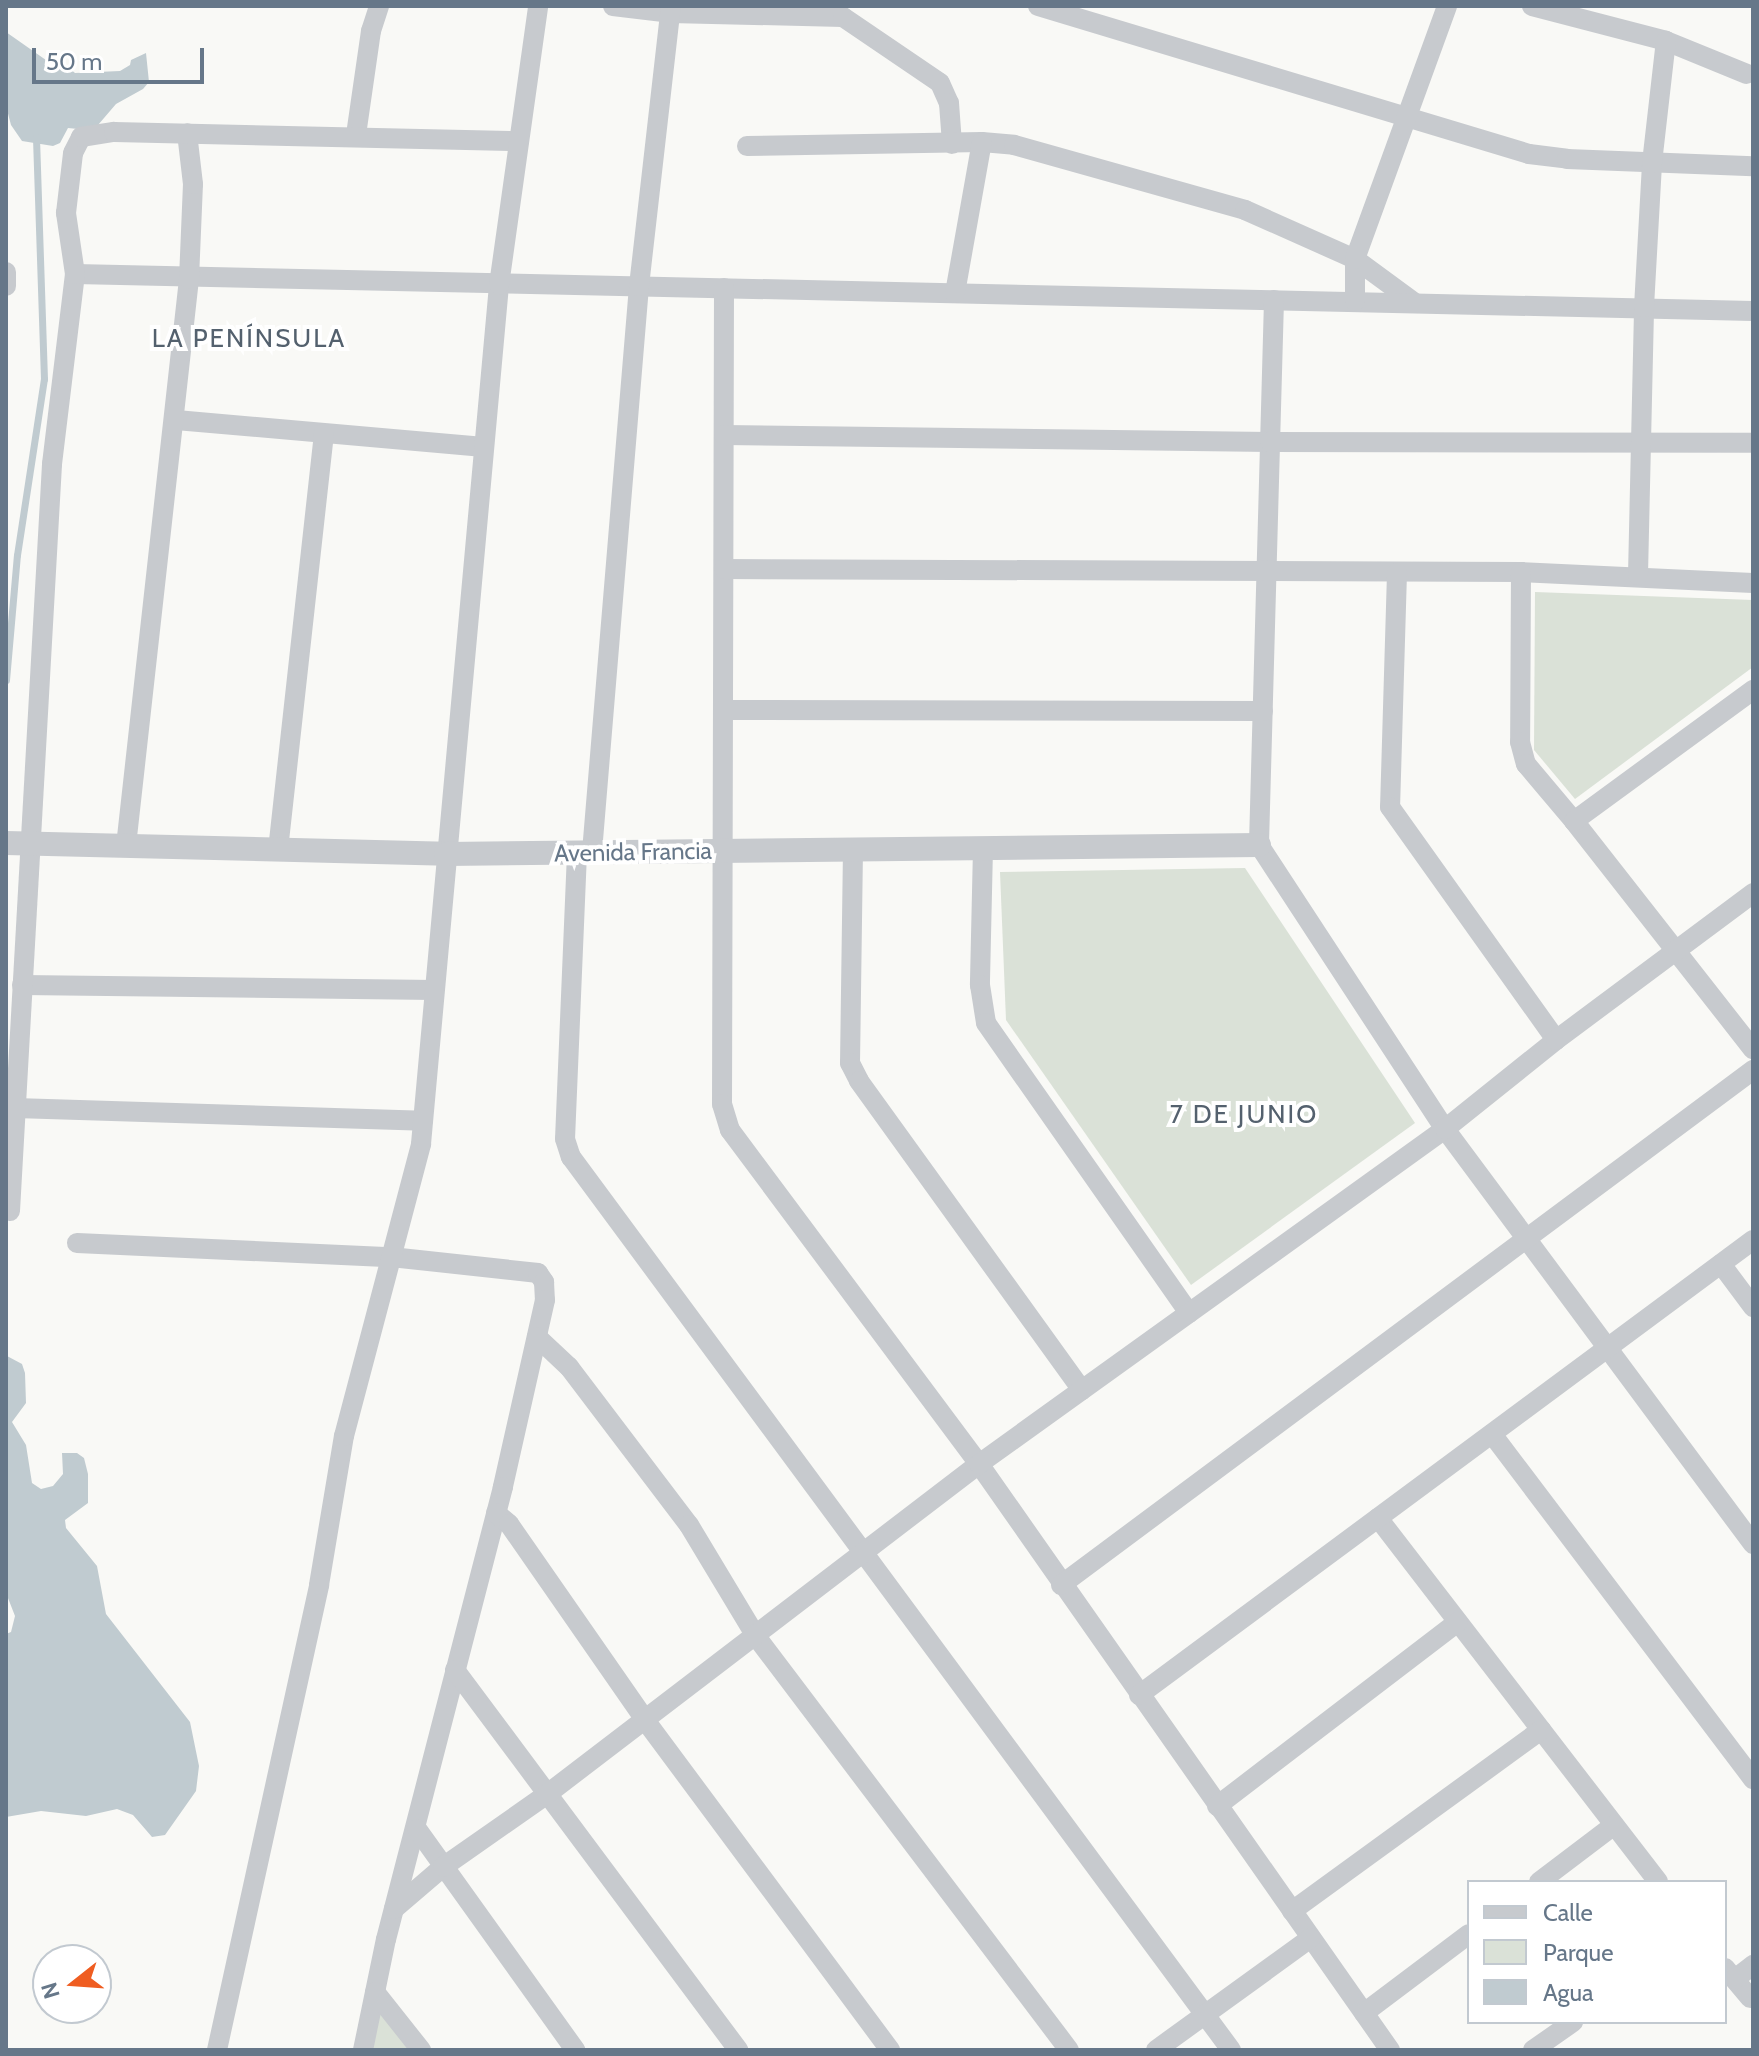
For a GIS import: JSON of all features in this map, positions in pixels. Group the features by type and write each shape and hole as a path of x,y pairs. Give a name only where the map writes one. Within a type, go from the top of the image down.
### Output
{"street":[{"path":"356,135 371,31 379,6"},
{"path":"217,2050 319,1585 344,1436 421,1144 499,285 538,6"},
{"path":"613,6 844,12 940,83 949,103 952,144"},
{"path":"1038,6 1529,154 1652,163 1753,166"},
{"path":"1355,301 1355,259 1447,6"},
{"path":"1532,6 1666,41 1747,74"},
{"path":"670,9 639,286 584,852 565,1139 571,1157 1231,2050"},
{"path":"1638,575 1644,307 1652,163 1666,41"},
{"path":"10,1211 22,985 17,844 52,464 75,274 66,213 73,153 81,137 114,132 519,141"},
{"path":"126,846 176,420 189,279 193,184 187,133"},
{"path":"955,293 982,142"},
{"path":"747,146 982,142 1014,145 1245,210 1355,259 1415,303"},
{"path":"6,272 6,286"},
{"path":"75,274 189,279 1753,311"},
{"path":"724,288 722,1104 730,1130 979,1464 1390,2050"},
{"path":"1274,300 1259,845 1445,1129 1606,1350 1753,1544"},
{"path":"176,420 484,447"},
{"path":"278,850 324,434"},
{"path":"724,435 1270,442 1641,440 1753,443"},
{"path":"724,569 1521,572 1638,575 1753,583"},
{"path":"1521,572 1521,752 1526,764 1753,1049"},
{"path":"1397,573 1390,807 1556,1040"},
{"path":"1574,821 1753,690"},
{"path":"723,710 1263,711"},
{"name":"Avenida Francia","path":"17,844 446,854 1259,845"},
{"path":"983,848 980,985 986,1023 1189,1313"},
{"path":"853,849 850,1063 859,1081 1082,1390"},
{"path":"394,1909 443,1867 546,1795 979,1464 1445,1129 1556,1040 1753,893"},
{"path":"22,985 434,990"},
{"path":"1061,1585 1753,1070"},
{"path":"15,1108 423,1121"},
{"path":"1139,1695 1753,1240"},
{"path":"77,1243 391,1257 538,1273 544,1282 545,1300 496,1513 394,1909 363,2050"},
{"path":"1721,1264 1753,1307"},
{"path":"537,1337 569,1367 689,1525 755,1635 1069,2050"},
{"path":"1492,1434 1753,1779"},
{"path":"496,1513 509,1524 645,1720 890,2050"},
{"path":"1378,1518 1656,1880"},
{"path":"1217,1806 1458,1622"},
{"path":"455,1670 738,2050"},
{"path":"1292,1911 1541,1730"},
{"path":"1542,1880 1614,1825"},
{"path":"417,1829 575,2050"},
{"path":"1364,2013 1467,1936"},
{"path":"1156,2050 1311,1938"},
{"path":"1750,1998 1730,1974 1753,1965"},
{"path":"375,1992 421,2050"},
{"path":"1533,2050 1570,2024"}],"green space":[{"path":"1535,592 1753,600 1753,667 1575,799 1534,750"},
{"path":"1245,868 1415,1123 1191,1285 1006,1020 1000,872"},
{"path":"379,2011 410,2050 371,2050"}],"water":[{"path":"6,32 53,65 64,64 75,73 120,71 130,65 131,60 146,53 149,82 143,89 116,104 98,125 88,130 68,128 60,143 53,146 22,141 11,125 6,106"},
{"path":"7,1356 22,1364 25,1373 26,1403 12,1422 26,1445 32,1483 41,1489 53,1486 63,1474 62,1453 77,1453 84,1458 88,1474 88,1503 65,1520 66,1528 97,1566 106,1614 190,1722 199,1766 196,1791 165,1835 152,1837 133,1815 117,1809 86,1816 41,1811 6,1817 6,1634 11,1632 15,1616 6,1593"}],"waterway":[{"path":"6,680 17,555 44,379 36,137"}],"district":[{"name":"LA PENÍNSULA","path":"249,339"},
{"name":"7 DE JUNIO","path":"1244,1115"}]}
